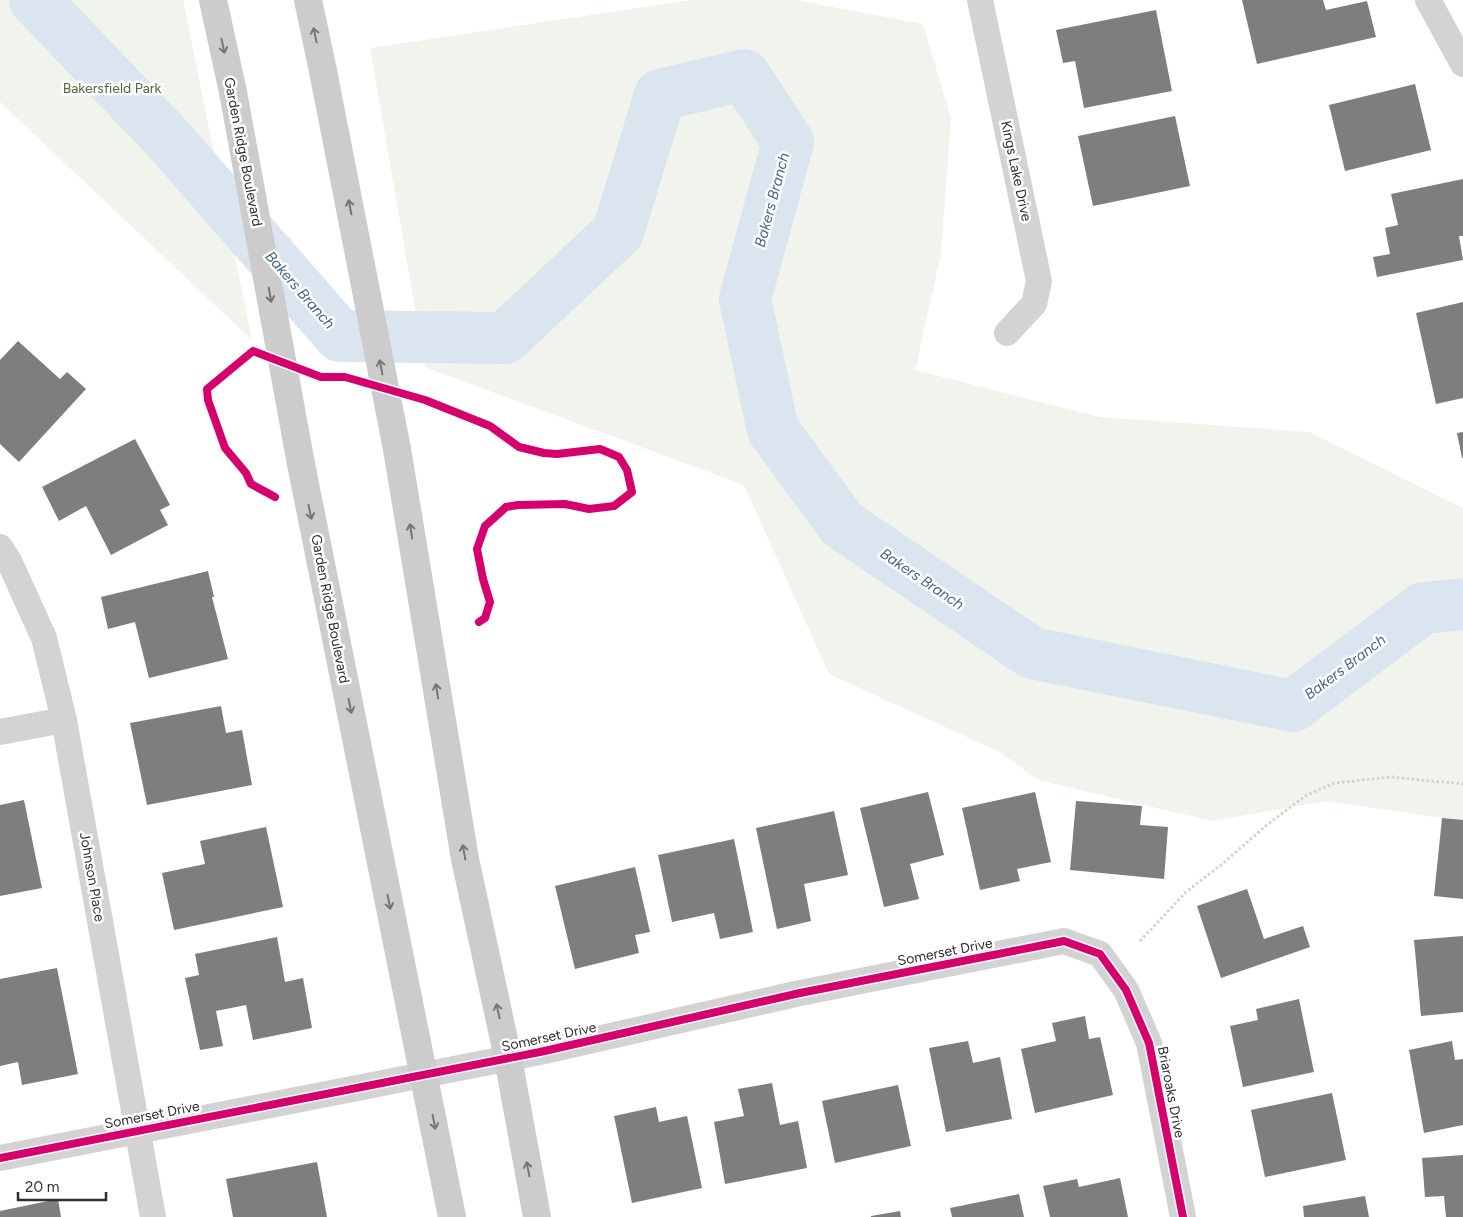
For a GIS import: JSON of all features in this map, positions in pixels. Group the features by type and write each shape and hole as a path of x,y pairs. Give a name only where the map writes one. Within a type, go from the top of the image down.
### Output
{"main road":[{"name":"Garden Ridge Boulevard","path":"213,0 233,92 301,464 452,1217"},
{"path":"308,0 397,449 465,860 508,1058 537,1217"}],"street":[{"name":"Kings Lake Drive","path":"980,0 1039,281 1034,304 1007,333"},
{"path":"1428,0 1463,64"},
{"name":"Johnson Place","path":"0,547 9,561 44,638 64,720 153,1217"},
{"path":"0,732 64,720"},
{"name":"Somerset Drive","path":"0,1158 425,1075 800,993 1064,941 1100,954"},
{"name":"Briaroaks Drive","path":"1100,954 1126,990 1149,1043 1183,1217"}],"path":[{"path":"304,370 321,376 345,377 363,382"},
{"path":"207,389 208,400 225,448 246,473 252,484 275,496"},
{"path":"416,397 490,426 519,447 557,454 600,449 619,457 627,470 632,492 614,506 589,509 565,504 518,504 506,507 485,526 477,549 490,602 485,618 479,622"},
{"path":"1140,941 1186,892 1305,796 1334,783 1392,777 1463,784"}],"green space":[{"name":"Bakersfield Park","path":"0,0 183,0 252,340 0,102"},
{"path":"691,0 796,0 923,24 951,118 941,254 915,370 1100,417 1309,432 1463,508 1463,821 1326,801 1212,821 1038,780 1000,752 829,674 744,485 425,367 370,48"}],"building":[{"path":"1242,0 1323,0 1326,10 1367,1 1376,37 1257,64"},
{"path":"1156,10 1172,91 1084,108 1075,61 1063,63 1056,30"},
{"path":"1415,84 1431,150 1345,171 1329,105"},
{"path":"1175,116 1190,186 1093,206 1078,136"},
{"path":"1463,179 1463,236 1459,236 1463,260 1377,277 1373,257 1390,254 1385,228 1398,225 1391,194"},
{"path":"1463,302 1463,398 1436,404 1416,313"},
{"path":"18,341 60,379 67,372 86,389 19,462 0,444 0,360"},
{"path":"1463,432 1463,458 1462,458 1457,433"},
{"path":"135,439 170,505 160,510 168,525 111,555 86,506 59,521 42,487"},
{"path":"208,571 214,597 212,597 228,659 149,678 135,622 108,629 101,597"},
{"path":"221,706 226,733 242,730 252,785 147,805 130,723"},
{"path":"928,792 944,855 910,864 919,899 884,907 860,808"},
{"path":"1035,792 1051,862 1017,869 1020,881 980,890 962,808"},
{"path":"24,800 42,888 0,896 0,805"},
{"path":"1076,801 1142,806 1140,825 1168,827 1164,879 1070,870"},
{"path":"834,811 848,875 804,884 811,921 777,929 756,828"},
{"path":"1442,818 1463,820 1463,899 1434,896"},
{"path":"266,827 283,907 174,930 162,873 205,864 200,841"},
{"path":"734,839 753,932 720,939 714,913 672,922 658,855"},
{"path":"635,867 650,932 635,935 639,953 575,969 555,886"},
{"path":"1247,889 1264,939 1303,926 1310,947 1221,978 1197,906"},
{"path":"1463,936 1463,1012 1421,1016 1414,940"},
{"path":"277,937 285,982 303,978 312,1028 253,1040 246,1005 216,1011 223,1046 200,1050 185,978 199,975 195,954"},
{"path":"57,968 78,1074 22,1085 18,1062 0,1066 0,979"},
{"path":"1299,999 1314,1072 1243,1087 1230,1026 1258,1020 1256,1009"},
{"path":"1085,1016 1089,1039 1100,1037 1113,1095 1035,1113 1021,1049 1056,1041 1052,1023"},
{"path":"968,1041 973,1063 1000,1057 1012,1119 946,1132 929,1048"},
{"path":"1452,1041 1455,1060 1463,1059 1463,1125 1424,1133 1409,1050"},
{"path":"772,1083 780,1125 798,1121 807,1168 725,1184 714,1122 744,1116 738,1089"},
{"path":"898,1085 911,1146 835,1163 822,1101"},
{"path":"1332,1093 1346,1160 1265,1177 1251,1110"},
{"path":"656,1107 659,1122 687,1116 702,1188 632,1203 614,1116"},
{"path":"1463,1155 1463,1217 1446,1217 1444,1196 1425,1197 1422,1158"},
{"path":"317,1162 327,1217 233,1217 226,1179"},
{"path":"1120,1178 1128,1217 1050,1217 1043,1186 1077,1179 1079,1187"},
{"path":"1019,1194 1024,1217 952,1217 950,1208"},
{"path":"1365,1196 1369,1217 1304,1217 1303,1206"},
{"path":"58,1199 61,1217 0,1217 0,1211"},
{"path":"900,1211 901,1217 871,1217 871,1216"}],"waterway":[{"name":"Bakers Branch","path":"35,0 169,140 340,336 505,338 618,232 660,95 744,75 788,142 745,299 773,430 842,524 1032,653 1293,706 1423,608 1463,604"}],"cycle path":[{"path":"275,497 251,484 246,473 225,448 208,400 207,389 253,351 321,377 345,377 425,400 490,426 519,447 557,454 600,449 619,457 627,470 632,492 614,506 589,509 565,504 518,505 506,507 485,526 477,549 490,602 485,618 479,622"},
{"path":"0,1158 540,1052 800,993 1064,941 1100,954 1126,990 1149,1043 1183,1217"}]}
